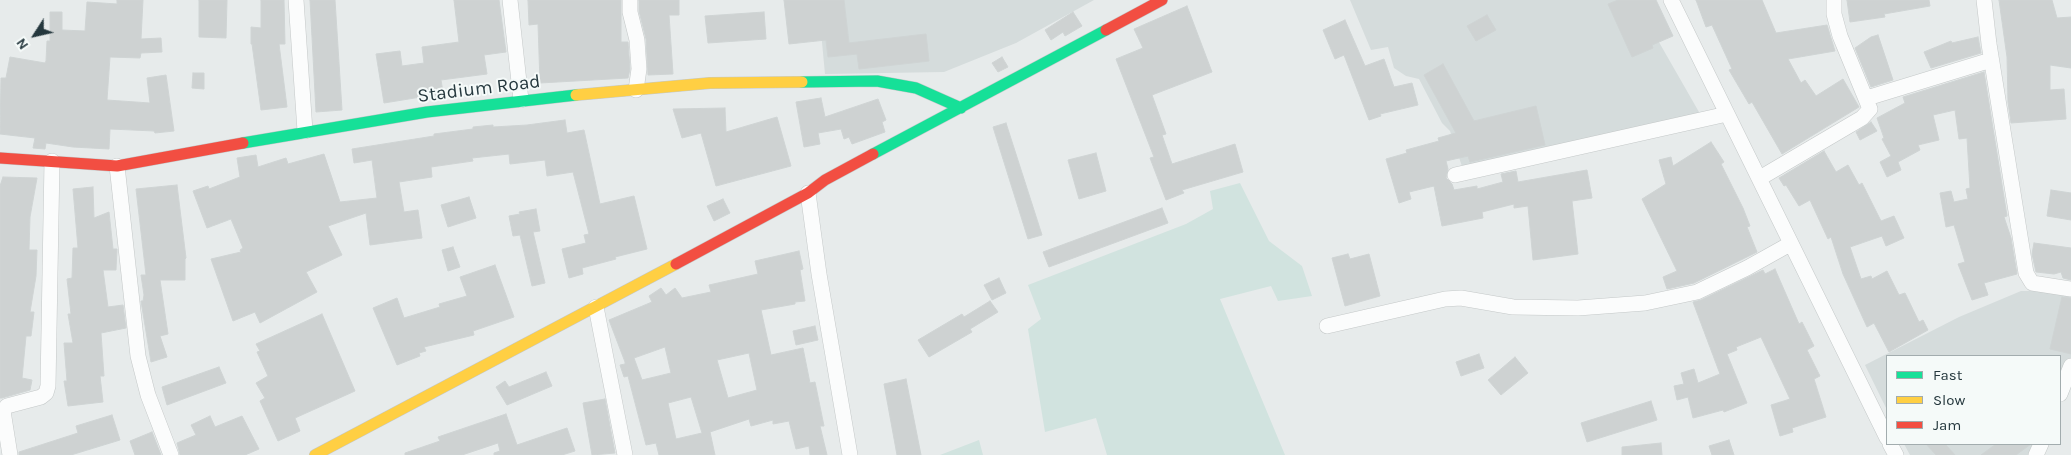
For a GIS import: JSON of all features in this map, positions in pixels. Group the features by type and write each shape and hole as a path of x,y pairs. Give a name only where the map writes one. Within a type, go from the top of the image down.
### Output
{"street":[{"path":"296,0 305,132"},
{"path":"510,0 521,100"},
{"path":"630,0 630,12 638,40 639,69 636,90"},
{"path":"315,455 596,307 808,193 825,180 1162,0"},
{"path":"1671,0 1886,436"},
{"path":"1760,178 1862,118 1870,109 1840,36 1834,14 1834,0"},
{"path":"1984,0 2026,273 2032,284 2071,289"},
{"path":"1867,98 1992,60"},
{"name":"Stadium Road","path":"0,158 117,166 427,112 521,100 710,84 877,80 916,88 961,108"},
{"path":"1455,175 1727,114"},
{"path":"10,455 3,411 7,406 41,397 46,393 48,386 52,161"},
{"path":"117,166 138,356 148,395 170,455"},
{"path":"808,193 819,274 850,455"},
{"path":"1327,326 1445,299 1461,298 1513,307 1578,308 1644,303 1697,292 1747,268 1790,244"},
{"path":"596,307 625,455"},
{"path":"2061,391 2071,366"}],"shaded area":[{"path":"818,0 1094,0 1016,43 944,72 825,74"},
{"path":"1350,0 1638,0 1644,16 1707,126 1466,178 1450,131 1442,123 1419,79 1406,76 1394,68 1388,47 1371,50"},
{"path":"1240,183 1269,241 1302,266 1312,296 1278,301 1271,286 1220,299 1285,455 1107,455 1096,418 1045,432 1028,329 1041,319 1028,285 1186,224 1213,209 1210,191"},
{"path":"2021,291 2071,291 2071,358 2061,383 2061,355 1886,355 1886,408 1865,365 1959,317"},
{"path":"979,440 983,455 940,455"},
{"path":"1905,445 2037,445 2033,455 1910,455"}],"building":[{"path":"117,0 143,0 141,39 161,38 162,52 141,53 140,58 110,57 107,100 150,103 147,78 166,75 174,131 155,133 154,131 110,129 109,149 46,143 45,149 33,148 35,138 0,134 1,78 6,78 10,57 45,63 47,41 50,41 50,12 62,12 62,30 85,31 87,2 117,4"},
{"path":"199,0 227,0 226,38 199,37"},
{"path":"261,0 284,0 285,44 279,44 287,107 261,110 251,44 251,27 261,28"},
{"path":"310,0 335,0 342,110 316,112"},
{"path":"454,0 499,0 506,52 484,55 487,74 441,80 444,98 422,100 421,97 384,103 376,54 400,51 402,66 424,63 422,47 459,42"},
{"path":"528,0 621,0 621,42 628,42 630,69 628,78 540,83 538,24 529,25"},
{"path":"639,0 679,0 679,15 669,15 673,74 648,75 646,39 639,11"},
{"path":"784,0 844,0 849,43 926,34 929,61 859,69 857,54 828,57 826,40 789,44"},
{"path":"1618,0 1656,0 1673,36 1652,45 1653,48 1632,57 1608,4"},
{"path":"1696,0 1762,0 1776,33 1827,25 1835,51 1788,59 1801,83 1805,80 1816,96 1843,79 1859,107 1782,154 1752,102 1749,104 1729,70 1732,69 1712,25 1706,27"},
{"path":"1847,0 1929,0 1930,6 1884,14 1885,17 1850,22"},
{"path":"1999,0 2052,0 2057,18 2071,17 2071,68 2050,65 2050,90 2064,89 2066,119 2011,123 2008,102 2007,57"},
{"path":"1187,6 1212,72 1152,95 1166,134 1162,135 1172,164 1235,144 1243,172 1182,190 1184,193 1166,200 1150,158 1154,157 1116,59 1143,48 1134,29"},
{"path":"764,12 766,39 708,43 705,16"},
{"path":"1073,12 1082,26 1065,36 1063,32 1051,40 1045,30"},
{"path":"1487,15 1496,30 1476,41 1467,26"},
{"path":"1345,20 1365,66 1384,59 1394,87 1412,83 1418,105 1380,114 1381,116 1369,120 1344,55 1335,59 1323,30"},
{"path":"1878,35 1893,80 1871,87 1855,48 1871,37"},
{"path":"1978,37 1981,53 1931,68 1924,52 1951,41 1952,43"},
{"path":"1002,57 1008,67 998,72 992,63"},
{"path":"1443,64 1474,121 1536,106 1545,145 1470,162 1468,156 1446,161 1448,169 1446,178 1452,184 1454,190 1477,186 1477,189 1503,182 1501,174 1516,171 1518,182 1587,170 1592,198 1572,201 1578,254 1533,260 1528,206 1514,208 1514,204 1482,212 1483,218 1442,226 1434,186 1409,192 1411,199 1399,203 1386,159 1407,153 1406,150 1439,141 1438,138 1456,133 1424,75"},
{"path":"1984,72 2007,216 2004,217 2011,238 2017,274 1984,283 1988,295 1972,300 1958,264 1965,262 1954,225 1946,227 1940,193 1951,191 1954,202 1968,199 1966,189 1970,188 1967,138 1959,139 1955,110 1933,115 1939,140 1918,145 1920,150 1898,162 1901,170 1887,177 1880,162 1891,156 1882,139 1884,138 1877,118 1905,103 1903,97"},
{"path":"193,73 204,73 204,89 192,88"},
{"path":"821,98 825,117 878,99 886,120 882,122 885,132 852,144 849,137 844,139 841,129 818,133 820,144 804,147 796,102"},
{"path":"725,108 726,132 777,117 791,166 716,186 701,133 682,138 673,109"},
{"path":"565,120 567,133 584,130 600,204 634,196 647,249 582,268 583,274 569,278 562,249 586,243 584,235 589,234 573,172 547,176 545,160 510,164 509,154 472,158 473,161 431,167 432,177 399,182 404,212 418,210 422,238 370,245 366,213 328,226 342,255 306,272 317,292 260,323 255,312 233,321 211,259 241,252 240,250 243,248 231,219 207,228 193,191 208,186 209,189 240,177 237,158 256,155 258,167 286,158 288,164 324,154 340,202 377,198 372,160 354,163 352,149 473,129 473,127 527,125"},
{"path":"1871,122 1877,131 1860,140 1856,132"},
{"path":"1006,123 1042,235 1028,239 993,127"},
{"path":"1711,142 1724,162 1721,164 1743,208 1750,226 1747,227 1757,252 1694,283 1667,289 1663,277 1677,271 1642,199 1666,184 1659,160 1671,157 1673,166"},
{"path":"1824,151 1836,172 1848,165 1859,185 1862,183 1881,221 1894,216 1904,238 1886,246 1882,236 1850,247 1861,279 1871,276 1872,279 1887,271 1899,295 1905,293 1919,322 1923,320 1928,330 1889,352 1874,323 1867,327 1843,274 1831,237 1828,239 1810,200 1799,206 1786,185 1784,186 1779,178"},
{"path":"1096,153 1106,191 1079,199 1068,160"},
{"path":"3,177 37,178 30,217 29,250 37,250 36,276 30,312 34,312 31,336 26,336 22,378 32,380 30,390 0,398 0,186"},
{"path":"177,185 186,258 185,280 160,280 168,334 160,336 167,357 151,362 141,301 143,301 144,295 141,275 146,275 136,189"},
{"path":"93,187 94,218 109,212 113,249 117,249 116,270 103,270 108,307 123,305 126,328 101,333 104,376 100,376 103,402 68,406 64,381 67,381 64,343 73,343 68,314 71,314 67,279 72,278 73,248 78,248 73,189"},
{"path":"2051,190 2071,193 2071,220 2047,216"},
{"path":"469,197 476,218 448,227 441,205"},
{"path":"723,199 730,213 714,221 707,206"},
{"path":"1162,208 1168,223 1049,267 1043,252"},
{"path":"536,209 540,231 533,232 545,283 532,286 520,235 513,236 509,216"},
{"path":"2034,243 2071,248 2071,280 2063,278 2061,272 2054,274 2036,272 2032,254"},
{"path":"453,247 460,267 448,271 442,250"},
{"path":"799,251 803,269 800,270 805,301 761,310 771,355 803,348 810,383 815,382 824,426 820,426 827,455 810,455 809,446 796,449 789,421 773,424 773,420 751,426 749,419 710,432 715,455 659,455 656,443 646,445 628,376 624,377 620,365 625,364 625,362 609,320 652,302 649,296 661,288 666,295 675,288 682,298 711,292 709,285 758,274 755,261","holes":["665,347 671,373 642,380 634,358","749,353 757,390 728,398 717,360","691,397 702,433 676,439 668,403"]},
{"path":"1348,254 1350,259 1369,254 1380,296 1345,306 1332,258"},
{"path":"495,265 514,317 473,331 474,335 424,347 426,351 419,353 420,356 397,365 373,308 397,298 404,318 440,307 439,304 467,296 460,277"},
{"path":"1775,269 1799,324 1802,322 1814,346 1807,350 1820,376 1814,379 1826,417 1792,428 1793,432 1780,436 1771,405 1790,399 1761,337 1736,347 1737,350 1727,354 1747,403 1724,412 1723,410 1693,418 1688,397 1677,400 1674,386 1684,384 1681,373 1694,369 1698,383 1720,374 1693,302 1701,300 1763,270 1765,274"},
{"path":"999,278 1006,293 992,300 984,285"},
{"path":"2062,297 2071,298 2071,354 2050,349"},
{"path":"990,301 998,312 970,329 972,332 929,357 918,340 962,314 964,317"},
{"path":"322,314 355,391 295,418 300,431 278,441 260,401 265,398 256,383 268,376 257,352 260,351 256,344"},
{"path":"815,326 818,340 796,345 793,331"},
{"path":"1479,354 1484,368 1461,376 1456,362"},
{"path":"1515,357 1528,373 1501,395 1488,380"},
{"path":"219,367 226,383 167,405 162,387"},
{"path":"546,372 552,386 507,405 496,387 505,381 509,387"},
{"path":"906,379 921,455 897,455 884,384"},
{"path":"605,399 615,453 592,455 583,403"},
{"path":"1651,401 1657,420 1587,442 1581,423"},
{"path":"506,414 517,445 567,428 575,451 562,455 494,455 494,453 500,451 498,443 462,455 405,455 405,453 440,441 438,437"},
{"path":"112,415 120,440 71,455 19,455 19,452 78,433 76,426"},
{"path":"210,416 215,427 242,416 259,449 245,455 180,455 177,443 196,435 191,425"},
{"path":"152,432 161,455 135,455 130,441"},
{"path":"1729,440 1734,455 1712,455 1709,446"},
{"path":"1661,443 1662,455 1622,455 1622,447"},
{"path":"1927,445 1946,445 1955,455 1936,455"},
{"path":"1995,445 2030,445 2016,455 1981,455"}],"traffic: fast":[{"path":"873,154 1106,30"},
{"path":"802,82 877,81 916,88 961,108"},
{"path":"243,143 427,112 576,95"}],"traffic: slow":[{"path":"576,95 710,83 802,82"},
{"path":"315,455 676,264"}],"traffic: jam":[{"path":"1106,30 1162,0"},
{"path":"0,158 117,166 243,143"},
{"path":"676,264 808,193 825,180 873,154"}]}
